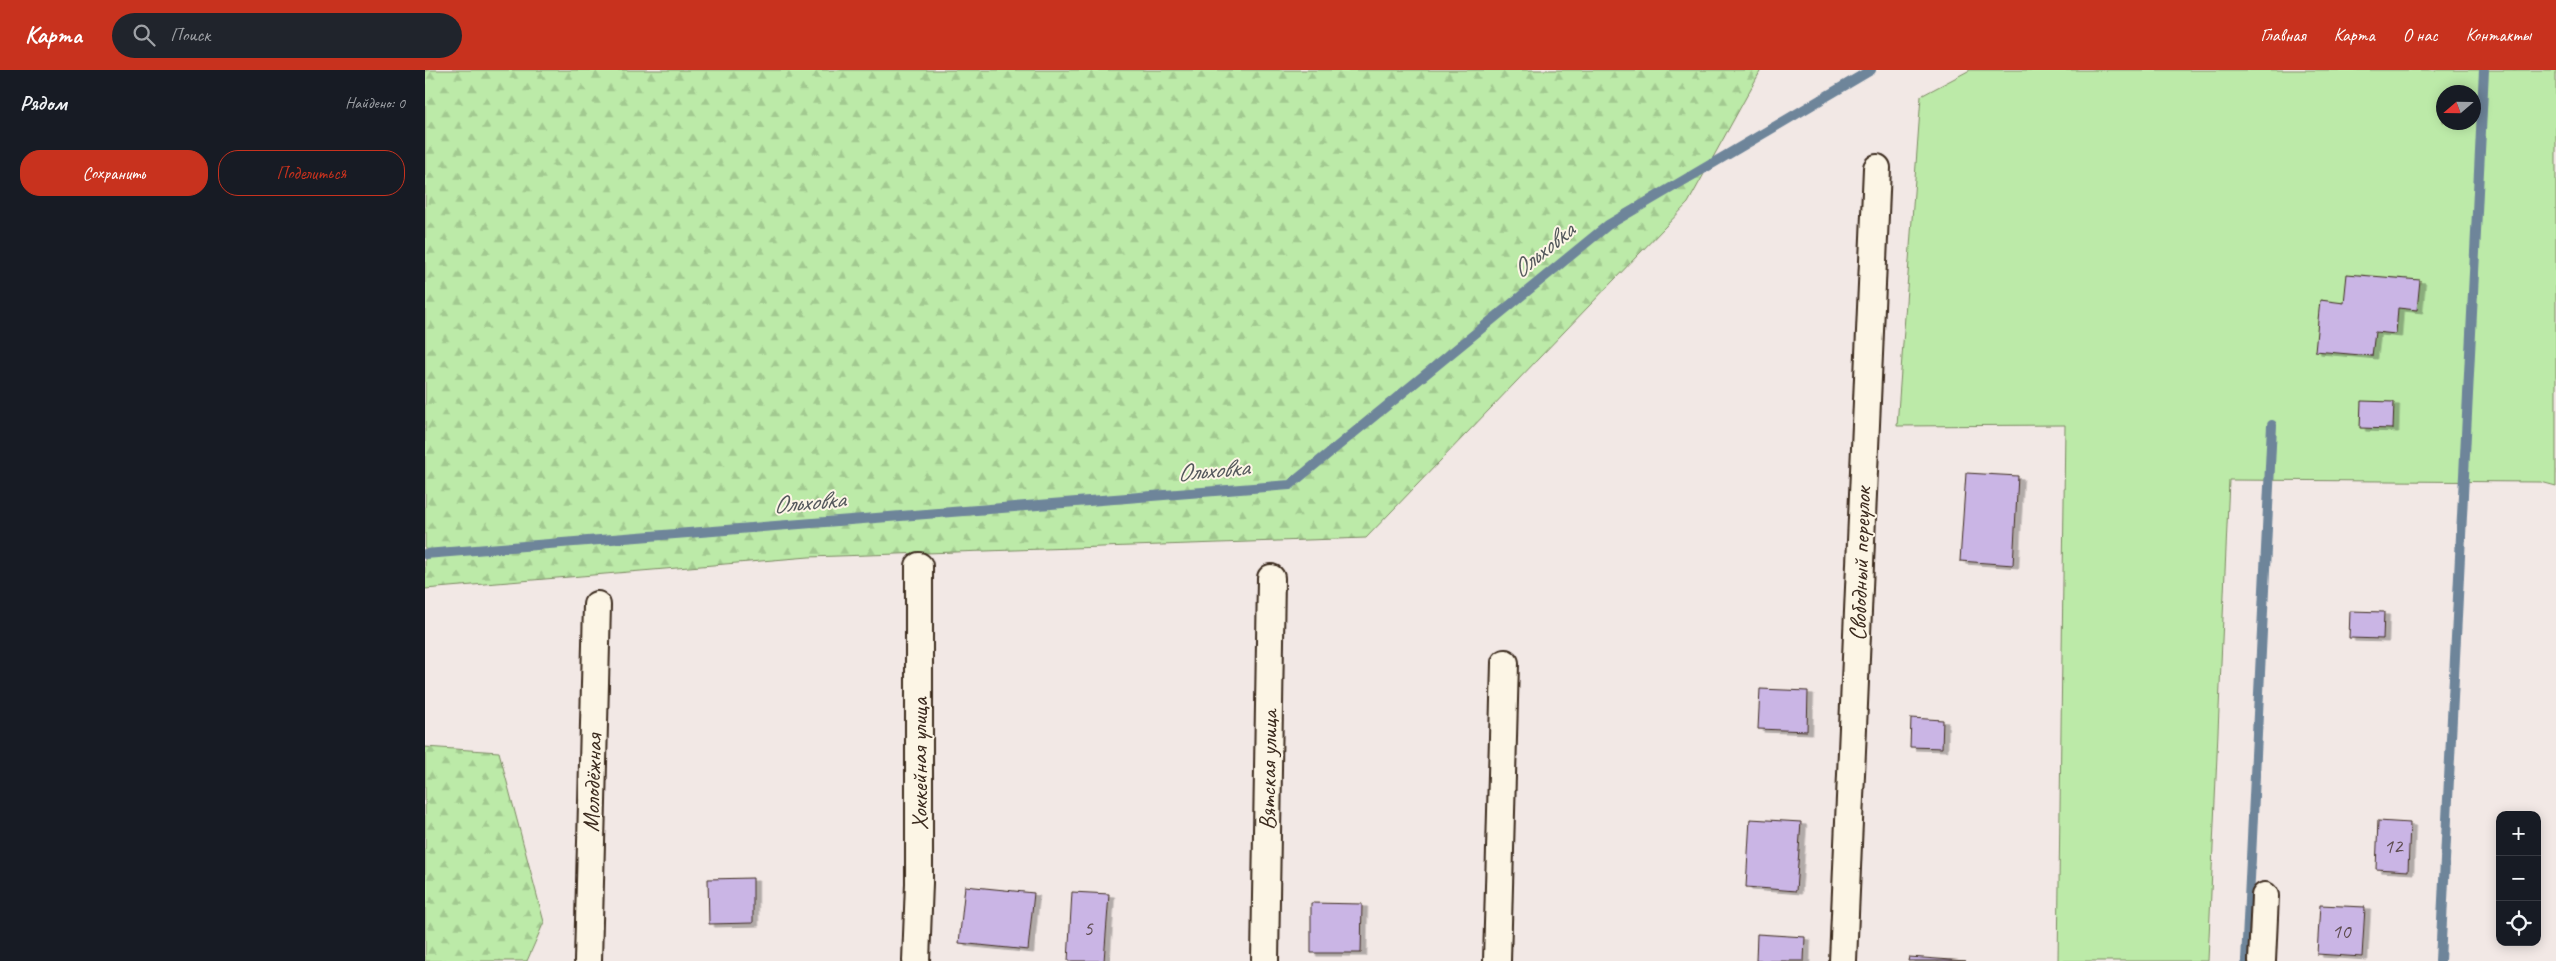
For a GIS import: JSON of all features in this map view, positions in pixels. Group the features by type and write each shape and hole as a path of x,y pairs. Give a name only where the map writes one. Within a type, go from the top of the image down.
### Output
{"street":[{"name":"Свободный переулок","path":"1843,961 1877,168"},
{"name":"Хоккейная улица","path":"916,961 919,883 919,566"},
{"name":"Вятская улица","path":"1265,961 1271,578"},
{"name":"Молодёжная","path":"588,961 597,605"},
{"path":"1497,961 1505,663"},
{"path":"2261,961 2265,896"}],"green space":[{"path":"425,70 1761,70 1688,203 1366,538 809,557 425,589"},
{"path":"1970,70 2556,70 2556,486 2541,482 2229,480 2208,961 2058,961 2065,425 1897,426 1921,96"},
{"path":"425,747 499,752 544,922 527,961 425,961"}],"building":[{"path":"2347,274 2420,280 2417,310 2398,308 2396,334 2375,332 2372,356 2315,351 2320,300 2344,303"},
{"path":"2361,401 2394,402 2393,429 2360,428"},
{"path":"1966,473 2018,476 2013,565 1960,561"},
{"path":"2350,611 2384,612 2383,639 2349,638"},
{"path":"1760,689 1808,691 1807,731 1758,729"},
{"path":"1911,718 1943,720 1942,748 1910,747"},
{"path":"1750,819 1801,822 1796,891 1746,887"},
{"path":"2378,821 2410,823 2408,871 2376,869"},
{"path":"753,878 753,923 709,924 708,879"},
{"path":"965,886 1034,893 1028,950 959,943"},
{"path":"1072,892 1109,894 1104,961 1068,961"},
{"path":"1311,903 1362,904 1361,953 1311,953"},
{"path":"2320,905 2365,907 2362,957 2317,954"},
{"path":"1757,934 1805,937 1804,961 1756,961"},
{"path":"1909,957 1966,961 1908,961"}],"waterway":[{"name":"Ольховка","path":"425,554 1290,485 1608,225 1871,70"},
{"path":"2440,961 2484,70"},
{"path":"2246,961 2272,425"}]}
